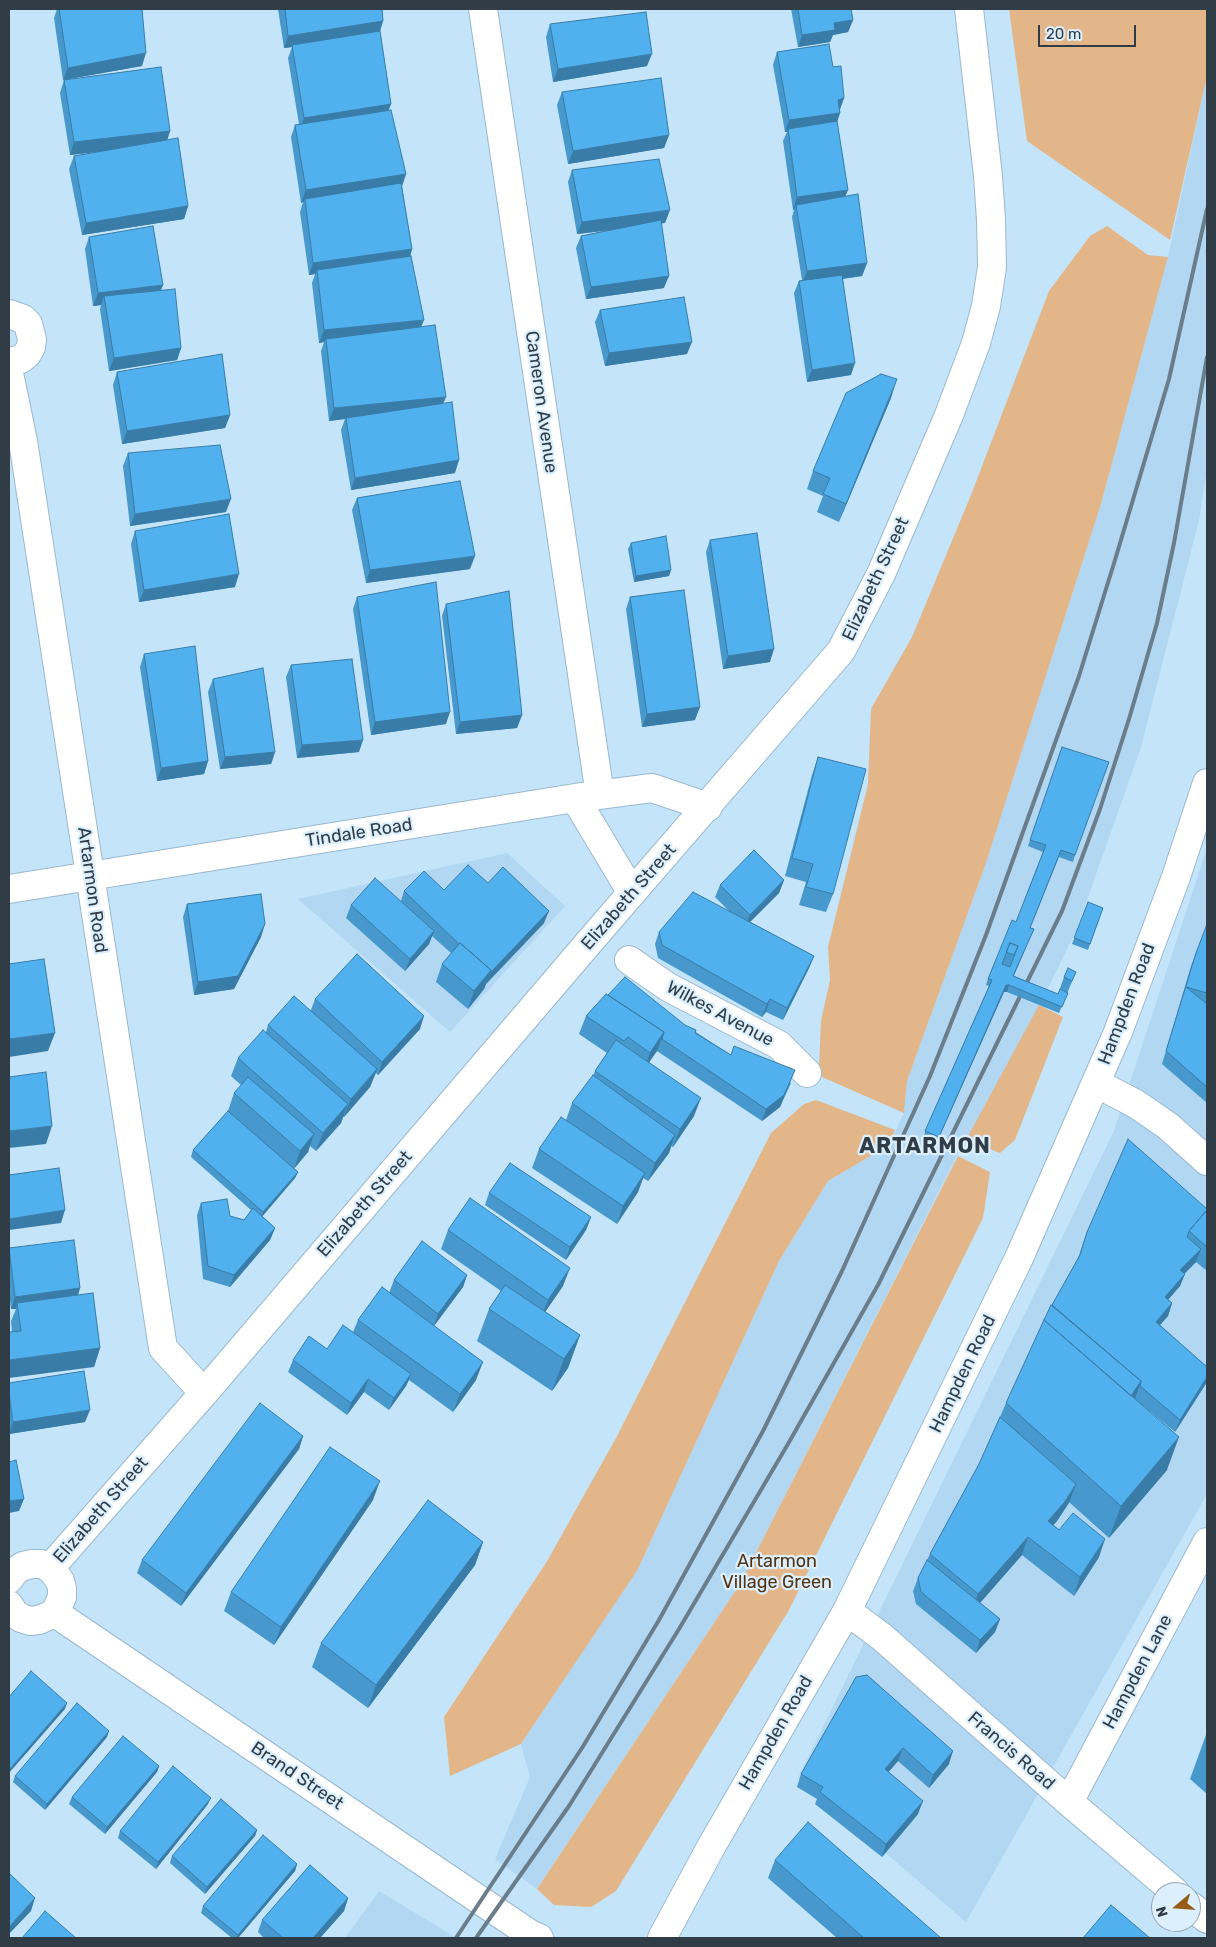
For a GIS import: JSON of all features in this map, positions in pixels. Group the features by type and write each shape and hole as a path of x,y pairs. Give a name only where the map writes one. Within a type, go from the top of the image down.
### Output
{"street":[{"name":"Cameron Avenue","path":"483,9 588,797"},
{"name":"Elizabeth Street","path":"50,1568 204,1393 841,651 881,574 949,415 976,343 986,306 992,267 992,220 969,9"},
{"path":"9,314 22,319 28,324 32,339 27,354 21,359 9,362"},
{"name":"Artarmon Road","path":"9,373 23,441 163,1348 204,1393"},
{"name":"Hampden Road","path":"662,1938 710,1847 847,1611 1019,1258 1118,1032 1176,877 1207,783"},
{"name":"Tindale Road","path":"9,889 652,788 708,806"},
{"path":"588,797 632,893"},
{"name":"Wilkes Avenue","path":"629,960 668,988 779,1045 807,1073"},
{"path":"1096,1083 1136,1104 1168,1126 1207,1161"},
{"name":"Hampden Lane","path":"1069,1802 1207,1542"},
{"path":"9,1579 15,1571 23,1566 41,1564 50,1568 60,1581 62,1588 62,1597 55,1613 48,1617 30,1621 10,1612"},
{"name":"Francis Road","path":"847,1611 882,1637 1069,1802 1163,1882"},
{"name":"Brand Street","path":"55,1613 530,1934 539,1938"}],"shaded area":[{"path":"1207,76 1207,469 1199,520 1141,747 1076,931 985,1116 961,1148 740,1584 537,1889 495,1859 530,1777 521,1744 637,1571 779,1261 828,1181 889,1145 904,1113 907,1081 986,863 1101,504 1168,257"},
{"path":"1207,848 1207,1494 966,1922 798,1778 1114,1131"},
{"path":"507,853 565,906 450,1032 298,899"},
{"path":"379,1891 445,1931 455,1938 345,1938"}],"green space":[{"path":"1009,9 1207,9 1207,76 1170,240 1027,141"},
{"path":"1107,226 1148,255 1168,257 1101,504 986,863 907,1081 904,1113 822,1077 819,1068 821,1021 830,980 828,947 868,784 871,709 912,637 971,495 1049,291 1090,236"},
{"path":"1039,1005 1063,1017 1015,1140 1000,1153 966,1140"},
{"path":"816,1100 895,1130 889,1145 828,1181 779,1261 637,1571 521,1744 450,1776 444,1717 546,1563 615,1440 771,1133 804,1104"},
{"name":"Artarmon Village Green","path":"958,1156 990,1172 983,1218 789,1610 616,1891 591,1907 554,1905 537,1889 740,1584"}],"building":[{"path":"59,9 142,9 146,53 68,68"},
{"path":"285,9 382,9 383,21 288,36"},
{"path":"798,9 851,9 853,20 834,23 835,30 802,35"},
{"path":"646,12 652,54 558,69 550,24"},
{"path":"380,31 391,104 304,118 292,45"},
{"path":"829,44 833,67 841,66 844,98 838,100 840,113 789,120 777,52"},
{"path":"161,67 170,131 74,142 64,80"},
{"path":"661,78 669,135 573,151 562,92"},
{"path":"391,110 406,174 306,190 295,125"},
{"path":"837,121 848,190 797,197 788,129"},
{"path":"178,138 188,206 86,223 74,156"},
{"path":"659,159 670,210 582,222 572,170"},
{"path":"401,183 412,249 313,263 305,199"},
{"path":"858,194 867,263 807,271 796,205"},
{"path":"661,220 669,276 591,287 581,236"},
{"path":"153,226 163,285 98,293 89,237"},
{"path":"411,256 424,320 324,330 317,270"},
{"path":"842,275 855,363 812,370 799,281"},
{"path":"175,289 181,348 114,358 104,296"},
{"path":"684,297 692,342 609,353 600,310"},
{"path":"435,325 446,397 334,408 326,339"},
{"path":"222,354 230,415 127,431 117,372"},
{"path":"881,374 897,379 846,504 823,494 830,478 813,471 846,393"},
{"path":"452,402 459,460 355,478 346,418"},
{"path":"220,445 231,499 135,514 128,453"},
{"path":"460,481 475,556 370,570 357,498"},
{"path":"229,514 239,574 144,590 135,531"},
{"path":"757,533 774,649 728,656 710,540"},
{"path":"666,536 671,570 636,576 631,543"},
{"path":"436,582 450,712 375,722 357,597"},
{"path":"684,590 700,707 647,714 630,597"},
{"path":"509,591 522,715 460,722 446,604"},
{"path":"195,646 208,761 161,768 144,654"},
{"path":"352,659 363,740 302,745 291,665"},
{"path":"263,668 275,752 225,757 213,679"},
{"path":"1062,747 1109,762 1075,855 1061,850 1030,928 1034,929 1013,976 1058,994 1060,989 1068,993 1062,1007 1006,985 939,1137 925,1131 992,980 988,979 1012,920 1016,922 1046,845 1030,840","holes":["1010,943 1018,946 1010,967 1002,964"]},
{"path":"818,757 866,769 833,894 806,887 813,864 792,858"},
{"path":"754,850 784,880 750,915 720,885"},
{"path":"468,865 488,883 503,867 549,911 491,972 404,891 424,871 444,890"},
{"path":"375,878 434,931 410,959 351,905"},
{"path":"693,892 814,956 787,1008 770,999 767,1004 662,945 659,932"},
{"path":"261,894 265,924 238,976 198,982 187,904"},
{"path":"1088,902 1103,908 1090,944 1074,938"},
{"path":"1207,924 1207,993 1186,987 1207,1004 1207,1087 1166,1051 1196,953"},
{"path":"460,943 491,970 474,991 442,964"},
{"path":"1010,943 1018,946 1014,955 1006,952"},
{"path":"357,954 424,1016 382,1062 315,999"},
{"path":"44,959 55,1033 9,1039 9,964"},
{"path":"1068,968 1076,972 1072,981 1064,977"},
{"path":"625,977 685,1025 696,1030 695,1033 731,1055 734,1046 795,1070 784,1095 766,1109 662,1039 664,1032 608,995"},
{"path":"606,994 664,1032 650,1053 628,1037 624,1041 586,1016"},
{"path":"294,996 377,1069 351,1099 268,1025"},
{"path":"263,1030 348,1104 323,1133 238,1058"},
{"path":"616,1040 701,1098 680,1129 595,1071"},
{"path":"46,1072 52,1126 9,1131 9,1077"},
{"path":"593,1075 675,1135 655,1163 572,1103"},
{"path":"248,1077 314,1134 300,1151 234,1093"},
{"path":"228,1111 298,1172 263,1212 193,1150"},
{"path":"561,1117 645,1173 623,1206 539,1149"},
{"path":"1128,1139 1207,1209 1189,1231 1187,1237 1201,1249 1180,1270 1185,1274 1165,1297 1172,1303 1156,1322 1207,1367 1207,1377 1180,1420 1140,1386 1141,1381 1052,1305 1080,1255 1087,1232"},
{"path":"510,1163 591,1217 570,1247 489,1193"},
{"path":"59,1168 65,1210 9,1219 9,1175"},
{"path":"470,1198 570,1268 548,1300 448,1230"},
{"path":"227,1199 230,1216 244,1220 253,1208 275,1228 234,1275 208,1266 201,1203"},
{"path":"1207,1210 1207,1247 1189,1231"},
{"path":"74,1240 80,1288 15,1297 9,1248"},
{"path":"422,1241 467,1275 438,1314 394,1280"},
{"path":"505,1285 580,1335 564,1359 489,1309"},
{"path":"382,1287 483,1362 460,1394 358,1320"},
{"path":"93,1293 100,1348 9,1360 9,1332 21,1331 17,1303"},
{"path":"1051,1305 1141,1381 1131,1396 1044,1320"},
{"path":"1044,1320 1179,1437 1121,1506 1006,1403"},
{"path":"343,1325 411,1374 394,1398 368,1379 351,1403 293,1360 309,1336 327,1349"},
{"path":"84,1371 90,1410 13,1422 9,1383"},
{"path":"260,1403 303,1436 186,1593 142,1560"},
{"path":"1000,1417 1076,1484 1064,1503 1048,1521 1059,1530 1073,1513 1105,1539 1080,1577 1028,1537 978,1594 930,1554 979,1464"},
{"path":"330,1447 380,1481 281,1627 231,1592"},
{"path":"16,1460 24,1499 9,1501 9,1462"},
{"path":"428,1500 483,1542 376,1685 321,1643"},
{"path":"927,1560 1000,1619 980,1640 921,1592 918,1578"},
{"path":"31,1671 67,1703 9,1770 9,1697"},
{"path":"867,1675 953,1751 933,1775 903,1748 885,1769 923,1801 886,1844 820,1792 823,1787 801,1774 856,1677"},
{"path":"77,1703 109,1731 47,1804 15,1776"},
{"path":"123,1736 159,1766 107,1827 72,1797"},
{"path":"173,1766 211,1798 158,1862 120,1831"},
{"path":"221,1799 257,1830 207,1887 172,1856"},
{"path":"808,1822 941,1938 864,1938 775,1860"},
{"path":"263,1835 297,1864 238,1935 203,1906"},
{"path":"310,1865 348,1898 313,1938 283,1938 262,1920"},
{"path":"9,1873 35,1898 9,1927"},
{"path":"1111,1905 1150,1938 1083,1938"},
{"path":"45,1911 76,1938 22,1938"}],"railway":[{"path":"456,1938 582,1748 659,1620 763,1431 842,1271 930,1076 986,935 1079,676 1169,379 1207,209"},
{"path":"476,1938 569,1806 679,1629 788,1444 878,1285 1062,911 1100,809 1157,623 1174,543 1207,357"}],"district":[{"name":"ARTARMON","path":"925,1147"}]}
